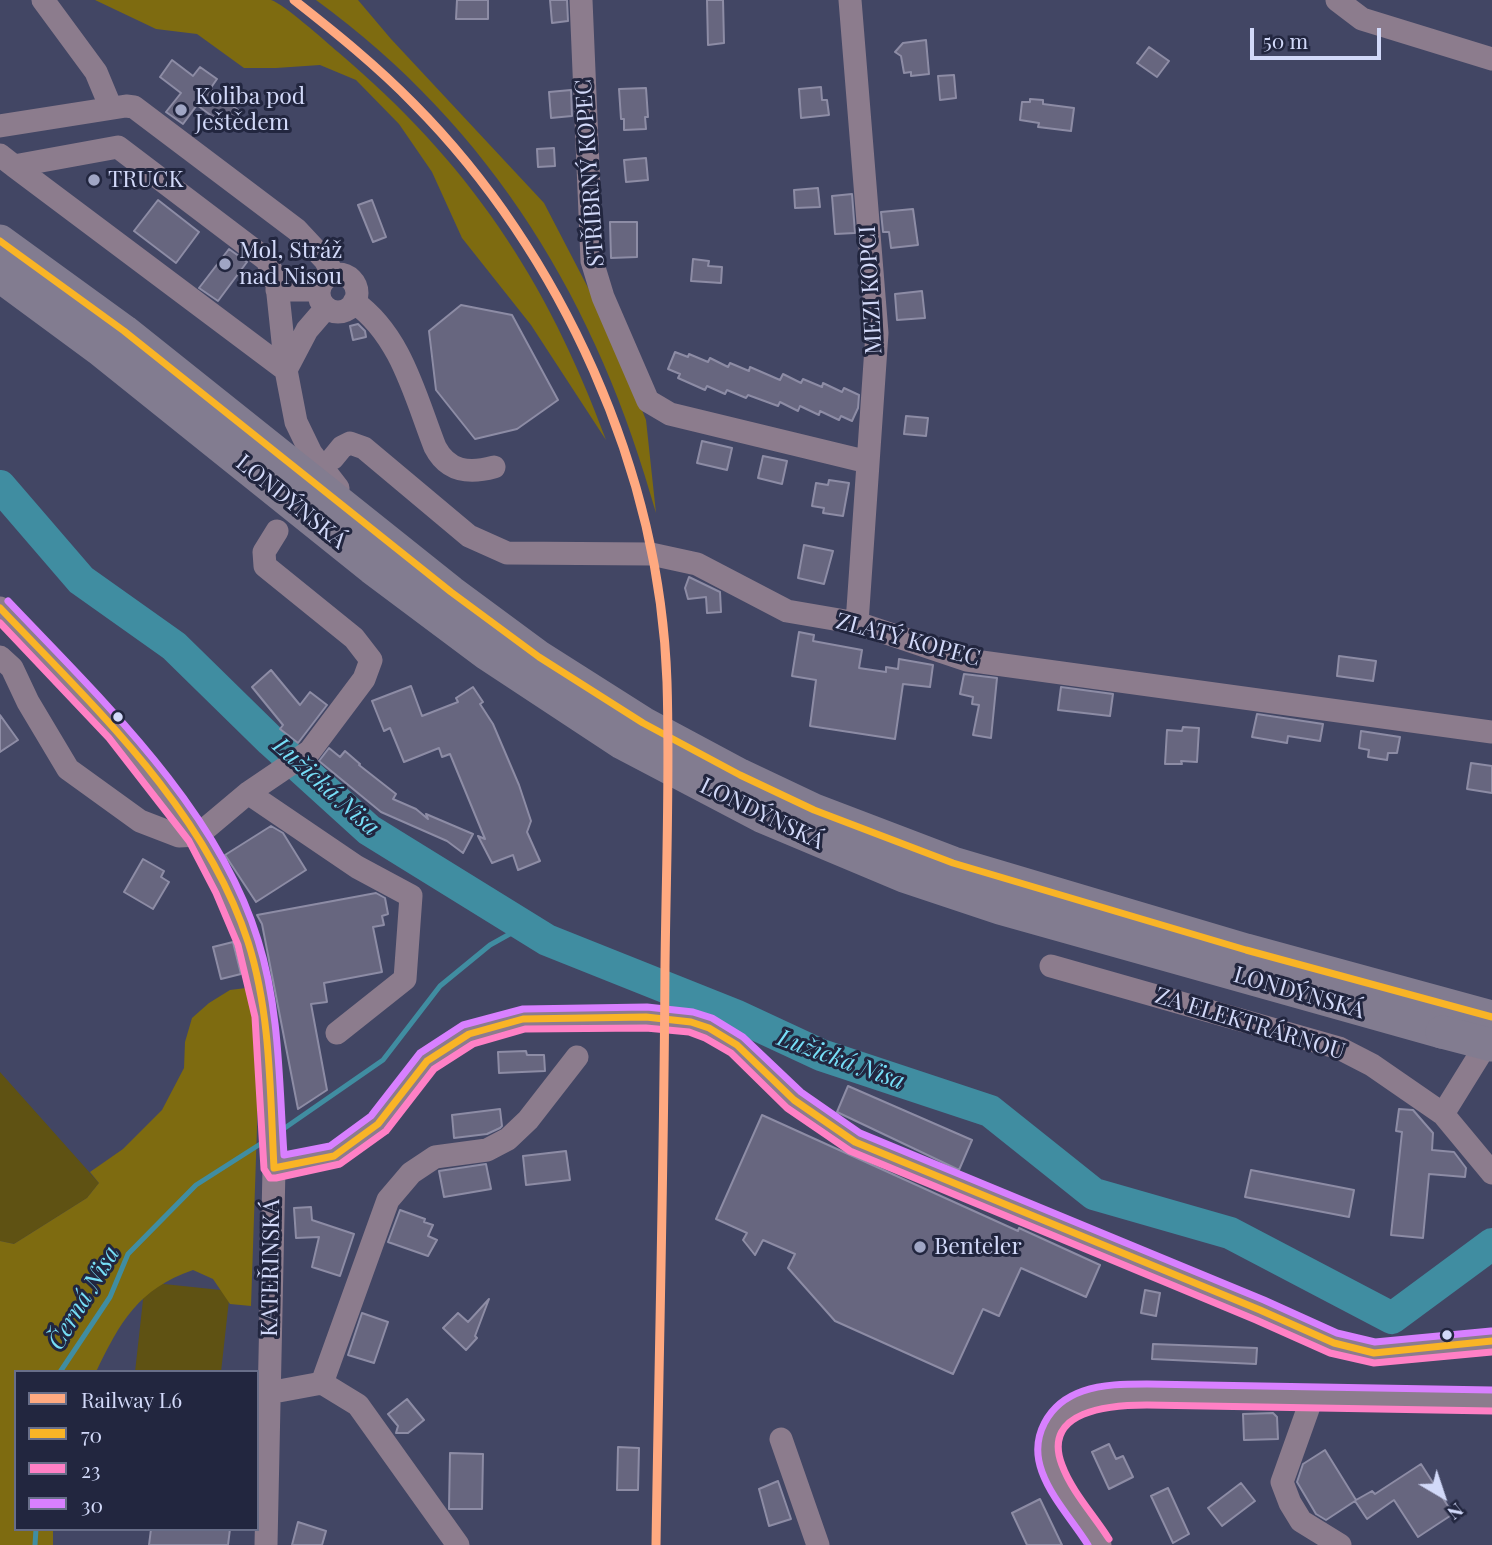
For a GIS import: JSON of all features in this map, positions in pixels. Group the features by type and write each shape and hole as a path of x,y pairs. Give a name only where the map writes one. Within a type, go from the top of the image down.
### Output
{"highway":[{"name":"LONDÝNSKÁ","path":"0,241 124,331 451,592 560,670 643,723 740,775 814,810 953,863 1465,1019 1492,1045"},
{"name":"LONDÝNSKÁ","path":"0,276 84,337 372,568 487,654 622,743 761,816 904,876 1000,908 1465,1019"}],"street":[{"path":"43,0 96,72 106,91 110,108"},
{"name":"STŘÍBRNÝ KOPEC","path":"580,0 592,261 603,297 648,401 670,414 868,462"},
{"name":"MEZI KOPCI","path":"850,0 877,333 857,623"},
{"path":"1337,0 1362,19 1492,59"},
{"path":"0,126 110,108 134,107 297,230 325,260 326,291 338,312 354,302 356,289 354,283 344,275 326,291 286,370"},
{"path":"7,160 118,147 267,260 277,290 286,370 296,422 311,453 363,521"},
{"path":"7,160 286,370"},
{"path":"277,290 326,291"},
{"path":"354,302 376,320 393,343 435,447 443,459 454,467 470,472 494,467"},
{"name":"ZLATÝ KOPEC","path":"333,458 342,447 350,443 364,448 470,536 507,553 651,554 697,564 787,611 857,623 967,660 1492,732"},
{"name":"LONDÝNSKÁ","path":"198,835 248,793 310,751 364,680 371,660 354,638 265,566 264,552 277,531"},
{"path":"0,608 117,732 198,835 226,889 248,942 265,1016 274,1168"},
{"path":"0,657 12,668 27,702 68,769 140,821 179,836 198,835"},
{"path":"248,793 357,867 411,896 405,979 337,1033"},
{"name":"ZA ELEKTRÁRNOU","path":"1051,966 1339,1048 1372,1065 1443,1114 1492,1173"},
{"name":"KATEŘINSKÁ","path":"266,1545 274,1168 334,1156 378,1124 427,1061 469,1034 523,1019 646,1017 691,1022 709,1028 737,1045 794,1100 855,1142 1334,1343 1374,1353 1492,1341"},
{"path":"1443,1114 1492,1035"},
{"path":"322,1383 388,1200 411,1173 435,1157 487,1150 508,1139 528,1120 577,1057"},
{"path":"268,1393 322,1383 358,1405 458,1545"},
{"path":"1100,1545 1061,1486 1049,1462 1050,1435 1057,1422 1070,1409 1089,1400 1121,1396 1492,1401"},
{"path":"1312,1398 1282,1482 1301,1521 1340,1545"},
{"path":"781,1439 818,1545"}],"shaded area":[{"path":"95,0 271,0 324,40 385,94 427,137 465,181 499,227 558,327 606,440 531,325 462,238 432,172 399,124 356,80 320,65 244,68 197,34 156,29"},
{"path":"316,0 358,0 544,203 610,330 646,420 656,513 632,436 603,363 570,293 531,226 486,164 436,105 379,51"},
{"path":"246,988 258,1019 251,1306 230,1304 213,1279 193,1270 174,1278 144,1297 123,1323 97,1370 14,1370 14,1531 53,1531 53,1545 0,1545 0,1241 14,1244 87,1198 99,1183 90,1172 123,1149 162,1110 184,1068 185,1042 192,1018 230,990"},
{"path":"0,1072 99,1183 87,1198 14,1244 0,1241"},
{"path":"145,1282 230,1291 221,1370 135,1370"}],"building":[{"path":"457,0 488,0 488,19 456,19"},
{"path":"550,0 567,0 568,21 552,23"},
{"path":"707,0 723,0 724,43 708,45"},
{"path":"926,40 929,74 911,76 911,72 904,73 901,56 895,52 903,43"},
{"path":"1149,47 1169,61 1157,77 1137,63"},
{"path":"172,60 193,76 200,67 217,79 210,89 242,113 229,129 197,105 183,124 166,112 181,93 160,77"},
{"path":"954,75 956,98 940,100 938,76"},
{"path":"821,87 822,100 827,100 829,115 801,118 799,89"},
{"path":"646,88 646,129 624,130 619,89"},
{"path":"571,90 572,116 551,118 549,92"},
{"path":"1030,99 1043,100 1043,104 1074,108 1071,131 1038,127 1039,123 1020,120 1022,102 1030,102"},
{"path":"554,148 555,166 538,167 537,149"},
{"path":"646,158 648,180 626,182 624,160"},
{"path":"818,188 820,207 795,208 794,190"},
{"path":"852,194 855,233 835,234 832,196"},
{"path":"158,200 199,232 176,263 134,231"},
{"path":"372,200 386,237 373,242 358,205"},
{"path":"913,209 918,245 891,248 889,232 883,232 881,212"},
{"path":"610,222 637,222 637,257 611,258"},
{"path":"229,249 247,262 218,301 199,288"},
{"path":"693,259 709,261 708,266 722,267 721,283 691,281"},
{"path":"922,291 925,318 897,320 895,294"},
{"path":"461,305 512,315 558,400 517,429 475,439 436,390 429,331"},
{"path":"358,324 365,331 366,337 353,340 350,326"},
{"path":"675,352 688,357 689,354 708,362 710,358 728,367 730,363 749,371 750,367 780,380 783,374 801,383 803,379 822,387 823,383 842,392 844,388 859,395 858,408 852,421 841,416 839,420 800,406 798,411 780,402 778,406 727,390 725,394 707,386 705,390 678,378 680,374 668,369"},
{"path":"906,416 928,418 926,436 904,434"},
{"path":"702,441 732,448 727,470 697,463"},
{"path":"763,456 787,461 782,484 758,478"},
{"path":"829,480 849,483 843,516 823,513 824,508 812,506 816,483 828,485"},
{"path":"804,545 833,551 824,584 798,578"},
{"path":"689,577 720,592 721,612 707,613 706,597 688,599 685,588"},
{"path":"799,632 814,635 813,641 862,650 859,668 886,672 886,667 898,669 899,659 933,665 930,687 903,684 895,739 810,726 816,680 792,676"},
{"path":"1339,656 1376,661 1373,681 1337,676"},
{"path":"271,670 300,705 310,692 327,705 298,743 280,729 283,725 252,687"},
{"path":"964,674 997,678 991,738 973,735 979,705 972,704 973,697 960,694"},
{"path":"411,686 422,716 458,702 456,698 473,687 483,702 480,704 493,724 519,785 531,821 527,832 540,861 518,870 513,855 492,863 478,836 485,839 450,754 442,757 439,748 404,762 390,728 384,731 372,701"},
{"path":"1061,687 1113,694 1110,716 1058,710"},
{"path":"1257,714 1323,724 1320,741 1288,736 1287,743 1252,737"},
{"path":"0,715 18,740 0,752"},
{"path":"1183,727 1199,728 1197,762 1165,764 1167,730 1182,731"},
{"path":"1361,731 1400,737 1397,753 1388,753 1387,760 1368,757 1369,750 1359,748"},
{"path":"329,748 340,757 345,751 396,794 393,799 416,809 428,819 426,814 473,834 463,853 447,841 381,812 319,761"},
{"path":"1471,763 1492,766 1492,793 1467,789"},
{"path":"271,826 283,833 306,870 256,902 225,855"},
{"path":"143,859 164,871 161,877 169,882 153,909 124,892"},
{"path":"376,893 385,898 388,914 382,916 384,925 373,927 382,972 324,983 327,1002 311,1004 327,1090 298,1109 262,924 257,915"},
{"path":"233,942 241,974 221,979 213,947"},
{"path":"526,1051 527,1055 544,1055 545,1071 499,1073 498,1052"},
{"path":"848,1086 972,1140 959,1170 837,1112"},
{"path":"500,1109 500,1128 487,1134 454,1138 452,1115"},
{"path":"1399,1109 1413,1110 1433,1133 1432,1150 1454,1152 1466,1168 1465,1177 1429,1174 1423,1238 1391,1235 1402,1132 1396,1131"},
{"name":"Benteler","path":"762,1115 1018,1231 1019,1228 1100,1265 1086,1297 1021,1268 999,1316 983,1309 953,1374 835,1321 788,1268 795,1254 763,1240 755,1255 743,1240 747,1233 716,1219"},
{"path":"566,1151 570,1180 526,1185 523,1156"},
{"path":"486,1164 491,1189 444,1197 439,1171"},
{"path":"1251,1170 1354,1190 1349,1217 1245,1197"},
{"path":"311,1207 312,1220 354,1234 340,1276 312,1267 319,1237 296,1238 294,1208"},
{"path":"400,1210 425,1219 424,1222 433,1225 428,1236 437,1240 428,1256 388,1242"},
{"path":"1145,1290 1160,1293 1156,1316 1141,1313"},
{"path":"489,1299 475,1336 477,1338 466,1350 443,1328 458,1313 468,1322"},
{"path":"362,1313 388,1322 374,1363 348,1355"},
{"path":"1153,1344 1257,1348 1256,1364 1152,1359"},
{"path":"407,1399 424,1420 408,1433 396,1433 398,1426 388,1414"},
{"path":"1273,1413 1277,1417 1278,1439 1244,1440 1243,1414"},
{"path":"1109,1444 1116,1459 1123,1456 1133,1477 1109,1489 1092,1452"},
{"path":"618,1447 639,1448 638,1490 617,1490"},
{"path":"1325,1450 1356,1500 1372,1491 1375,1494 1421,1464 1453,1514 1418,1537 1394,1500 1367,1519 1355,1501 1326,1520 1316,1514 1297,1482 1303,1464"},
{"path":"450,1453 483,1454 482,1509 449,1509"},
{"path":"778,1481 791,1519 769,1526 759,1489"},
{"path":"1241,1483 1255,1501 1222,1526 1208,1508"},
{"path":"1168,1488 1189,1534 1173,1543 1151,1496"},
{"path":"1040,1499 1062,1545 1027,1545 1012,1513"},
{"path":"298,1522 326,1531 322,1545 292,1545"},
{"path":"151,1531 230,1531 228,1545 149,1545"}],"waterway":[{"name":"Lužická Nisa","path":"0,486 81,580 174,646 271,741 369,830 547,940 735,1015 821,1055 990,1111 1094,1194 1230,1233 1392,1318 1492,1244"},
{"name":"Černá Nisa","path":"279,1132 383,1060 440,986 490,945 524,926"},
{"name":"Černá Nisa","path":"61,1370 110,1297 128,1254 196,1185 265,1141"},
{"name":"Černá Nisa","path":"35,1545 36,1531"}],"rail line":[{"name":"L6","path":"294,0 341,37 414,104 467,163 515,228 557,297 593,370 623,446 645,524 660,603 668,718 656,1545"}],"transit line":[{"name":"70","path":"0,241 124,331 451,592 539,657 643,723 740,775 814,810 953,863 1246,950 1492,1017"},
{"name":"30","path":"8,601 153,758 215,845 240,892 258,940 271,993 284,1155 330,1146 371,1116 420,1053 463,1025 523,1009 647,1007 693,1012 712,1018 743,1037 801,1092 860,1133 1264,1300 1337,1333 1375,1342 1491,1331"},
{"name":"70","path":"0,608 143,762 204,847 229,893 248,942 261,997 268,1054 274,1168"},
{"name":"23","path":"0,623 109,738 189,841 216,893 238,945 255,1017 264,1169 270,1178 340,1164 386,1131 434,1069 473,1044 525,1029 646,1028 689,1032 731,1053 787,1108 850,1151 1330,1353 1374,1363 1492,1352"},
{"name":"70","path":"274,1168 334,1156 378,1124 427,1061 469,1034 523,1019 646,1017 691,1022 709,1028 737,1045 794,1100 855,1142 1334,1343 1374,1353 1492,1341"},
{"name":"30","path":"1088,1545 1046,1482 1038,1446 1044,1423 1051,1413 1071,1396 1083,1391 1106,1386 1139,1384 1492,1390"},
{"name":"23","path":"1109,1539 1071,1485 1058,1447 1061,1432 1083,1414 1099,1409 1147,1405 1492,1411"}],"place":[{"name":"Koliba pod Ještědem","path":"181,110"},
{"name":"TRUCK","path":"94,180"},
{"name":"Mol, Stráž nad Nisou","path":"225,264"},
{"name":"Benteler","path":"920,1247"}]}
